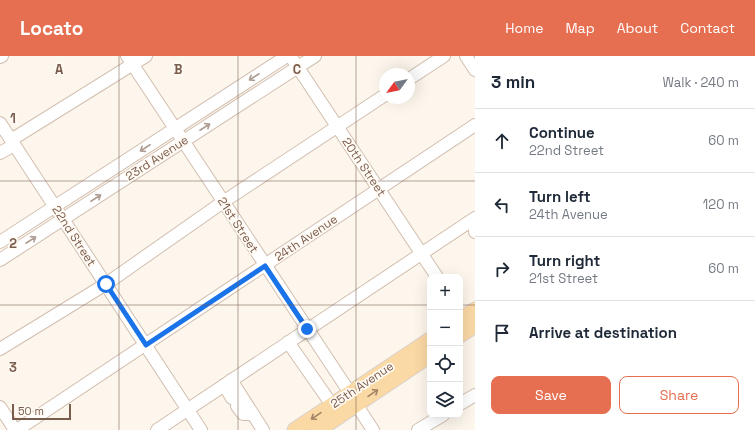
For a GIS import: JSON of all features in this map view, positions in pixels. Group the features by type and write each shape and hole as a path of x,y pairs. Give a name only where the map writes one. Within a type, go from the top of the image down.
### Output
{"main road":[{"name":"25th Avenue","path":"318,430 353,399 427,342"},
{"name":"25th Avenue","path":"295,430 332,406 353,399 427,357"}],"street":[{"path":"0,153 13,142 130,60 146,56"},
{"name":"23rd Avenue","path":"0,242 287,56"},
{"name":"20th Street","path":"291,56 435,274"},
{"name":"23rd Avenue","path":"0,260 315,56"},
{"path":"415,75 444,56"},
{"path":"466,56 475,70"},
{"name":"21st Street","path":"130,60 373,430"},
{"path":"0,349 106,284 223,202 379,99"},
{"name":"22nd Street","path":"0,123 201,430"},
{"name":"24th Avenue","path":"16,430 265,266 475,125"},
{"path":"157,430 475,218"},
{"path":"288,342 332,406"},
{"path":"227,383 234,402 243,414 253,414"},
{"path":"227,383 253,414 264,430"},
{"path":"463,402 475,395"},
{"path":"0,407 16,430"},
{"path":"418,430 438,418"}],"route":[{"path":"106,284 146,345 265,266 307,329"}]}
